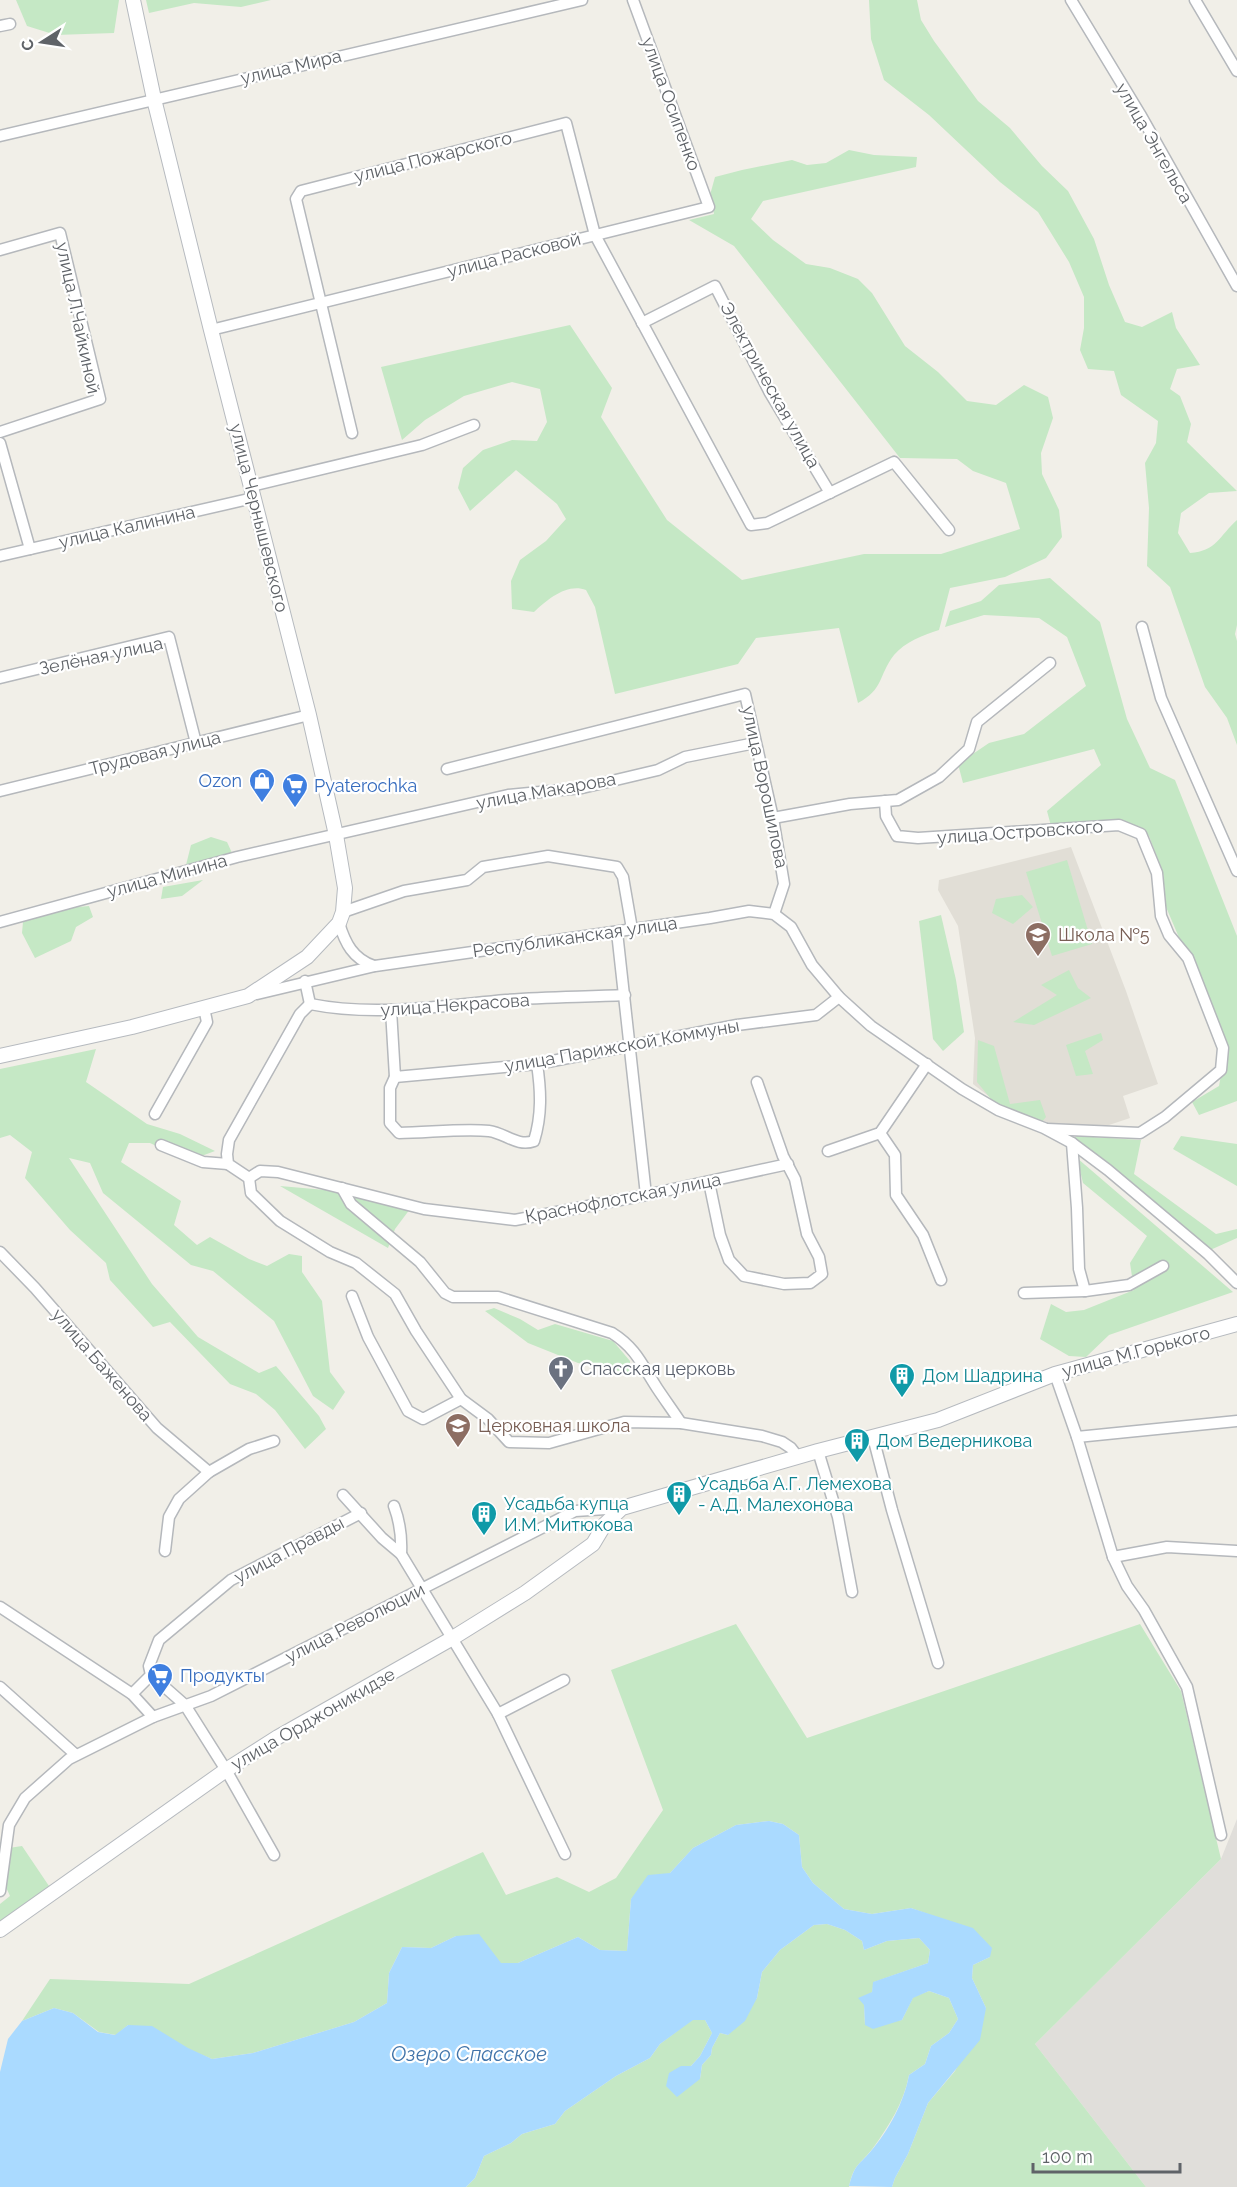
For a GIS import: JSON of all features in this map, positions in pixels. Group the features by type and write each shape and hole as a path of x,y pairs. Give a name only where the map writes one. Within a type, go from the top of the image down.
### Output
{"street":[{"name":"улица Чернышевского","path":"133,0 154,99 309,715 336,835 345,888 341,918"},
{"name":"улица Мира","path":"0,136 582,0"},
{"name":"улица Осипенко","path":"633,0 709,207"},
{"name":"улица Энгельса","path":"1071,0 1140,114 1224,267 1237,286"},
{"path":"1195,0 1237,71"},
{"name":"улица Пожарского","path":"320,303 296,199 301,191 566,123 595,235"},
{"name":"улица Расковой","path":"211,330 709,207"},
{"name":"улица Л.Чайкиной","path":"0,250 60,233 100,399 0,432"},
{"path":"595,235 751,525 767,523 894,462 949,530"},
{"name":"Электрическая улица","path":"642,323 715,286 770,393 830,493"},
{"path":"320,303 352,434"},
{"name":"улица Калинина","path":"0,556 252,492 422,445 474,425"},
{"path":"0,443 30,549"},
{"path":"1142,627 1161,698 1237,871"},
{"name":"Зелёная улица","path":"0,678 169,637 196,743"},
{"path":"773,818 850,804 898,800 939,777 969,749 977,722 1050,663"},
{"name":"улица Ворошилова","path":"447,769 745,694 773,818 784,884 774,914"},
{"name":"Трудовая улица","path":"0,791 309,715"},
{"name":"улица Макарова","path":"336,835 508,795 582,788 658,770 685,757 755,743"},
{"name":"улица Островского","path":"885,801 886,816 897,836 918,838 1119,825 1141,834 1157,873 1161,916 1169,935 1188,958 1223,1048 1221,1070 1165,1118 1140,1133 1044,1128"},
{"name":"улица Минина","path":"0,922 237,857 336,835"},
{"path":"0,1056 132,1027 248,996 308,957 341,918 404,891 467,880 483,867 548,856 617,867 623,876 632,929"},
{"name":"Республиканская улица","path":"248,996 375,966 617,932 749,910 774,914"},
{"path":"774,914 790,927 812,965 839,998 871,1026 962,1089 998,1110 1044,1128 1072,1143 1108,1170 1208,1254 1237,1283"},
{"path":"341,918 344,941 354,955 375,966"},
{"path":"617,932 646,1195"},
{"path":"228,1164 229,1140 300,1014 310,1004 305,981"},
{"name":"улица Некрасова","path":"310,1004 336,1009 391,1010 514,999 625,995"},
{"name":"улица Парижской Коммуны","path":"395,1077 537,1064 737,1025 816,1016 839,998"},
{"path":"155,1114 207,1022 204,1008"},
{"path":"391,1010 395,1077 390,1088 390,1123 399,1133 491,1131 521,1143 534,1141 541,1093 537,1064"},
{"path":"828,1151 880,1133 927,1064"},
{"path":"709,1182 720,1235 729,1260 744,1276 784,1284 810,1283 822,1274 819,1257 807,1234 795,1179 757,1082"},
{"path":"880,1133 895,1155 896,1194 923,1235 941,1280"},
{"path":"1072,1143 1079,1269 1085,1291"},
{"path":"161,1145 203,1161 228,1164 249,1178 251,1193 280,1221 330,1252 356,1263 395,1294 416,1332 462,1398 489,1419 509,1442 549,1443 624,1422 681,1424 762,1436 782,1442 798,1457"},
{"name":"Краснофлотская улица","path":"249,1178 260,1171 278,1172 424,1209 515,1220 646,1195 788,1164"},
{"path":"342,1188 351,1204 420,1262 445,1293 453,1297 498,1297 612,1332 627,1342 681,1424"},
{"name":"улица Баженова","path":"0,1251 157,1428 209,1472"},
{"path":"1024,1293 1085,1291 1129,1285 1164,1266"},
{"path":"352,1296 368,1337 408,1411 423,1419 462,1398"},
{"name":"улица М.Горького","path":"622,1508 818,1451 938,1420 1055,1374 1237,1324"},
{"path":"1055,1374 1077,1437 1113,1557 1127,1586 1144,1610 1187,1687 1221,1834"},
{"path":"1077,1437 1237,1420"},
{"path":"873,1437 892,1510 938,1663"},
{"path":"165,1551 169,1516 179,1499 209,1472 249,1449 274,1441"},
{"path":"818,1451 838,1516 852,1593"},
{"path":"344,1495 382,1538 402,1554 498,1714 565,1854"},
{"path":"394,1506 402,1536 402,1554"},
{"name":"улица Революции","path":"0,1891 9,1825 25,1798 69,1759 153,1717 211,1696 575,1511 622,1508"},
{"name":"улица Орджоникидзе","path":"0,1930 226,1770 278,1737 451,1639 525,1593 593,1544 605,1524 622,1508"},
{"name":"улица Правды","path":"151,1675 149,1666 159,1640 231,1580 361,1513"},
{"path":"1113,1557 1167,1547 1237,1551"},
{"path":"0,1607 132,1694 153,1717"},
{"path":"132,1694 151,1675 185,1705 226,1770 274,1855"},
{"path":"498,1714 564,1680"},
{"path":"0,1687 76,1755"}],"shaded area":[{"name":"Школа №5","path":"1071,847 1126,991 1158,1084 1123,1096 1130,1118 1097,1129 1056,1125 1004,1108 973,1084 975,1038 958,926 938,890 939,880"},
{"path":"1237,1819 1237,2187 1146,2187 1035,2044 1221,1859"}],"green space":[{"path":"16,0 119,0 114,33 56,35 27,26"},
{"path":"146,0 271,0 241,7 194,3 149,13"},
{"path":"869,0 917,0 921,20 978,101 1010,128 1042,166 1068,191 1094,239 1109,285 1125,322 1142,327 1172,312 1176,328 1200,365 1177,369 1170,389 1180,396 1191,424 1187,442 1237,491 1209,493 1181,513 1178,533 1190,553 1199,552 1217,542 1237,520 1237,625 1235,634 1237,641 1237,745 1227,718 1205,687 1170,587 1147,566 1149,508 1145,463 1156,443 1158,421 1121,395 1114,371 1088,369 1080,350 1084,328 1084,297 1069,262 1038,212 1000,182 929,115 884,80 871,39"},
{"path":"849,150 874,155 917,157 916,167 763,201 751,219 773,240 806,264 830,268 858,279 872,293 905,346 938,372 967,401 996,405 1024,385 1048,397 1053,418 1041,453 1042,474 1059,510 1062,537 1046,558 1005,577 950,588 939,630 898,650 877,687 858,703 839,628 756,638 738,664 615,694 595,607 586,590 579,588 565,590 552,597 534,612 512,609 511,581 520,560 546,541 566,519 557,504 516,470 470,511 458,488 463,468 483,450 512,440 537,441 547,422 540,389 512,382 464,396 425,420 402,440 381,367 570,325 612,388 601,417 667,520 742,580 864,554 941,554 1020,529 1006,483 973,471 957,459 900,458 734,246 689,220 714,214 710,195 715,177 792,160 807,165 826,163"},
{"path":"1050,578 1100,622 1127,719 1150,768 1175,780 1237,936 1237,1101 1199,1115 1192,1102 1219,1086 1226,1048 1166,907 1163,873 1149,836 1140,827 1111,822 1051,826 1047,811 1101,765 1094,749 963,783 958,764 989,743 1024,734 1086,686 1067,637 1039,618 984,615 945,627 950,611 981,601 999,585"},
{"path":"211,837 227,842 232,853 186,865 191,845"},
{"path":"1067,860 1092,944 1052,956 1026,872"},
{"path":"203,880 182,896 161,899 163,887"},
{"path":"1022,895 1033,907 1013,924 992,913 996,899"},
{"path":"89,906 93,917 76,927 71,941 35,958 22,933 23,922 67,908"},
{"path":"941,915 956,980 964,1032 943,1051 933,1039 919,921"},
{"path":"1069,970 1078,988 1091,998 1034,1025 1013,1022 1057,995 1041,985"},
{"path":"1101,1033 1103,1040 1085,1051 1093,1074 1076,1076 1066,1045"},
{"path":"978,1040 994,1046 1010,1104 1040,1100 1046,1117 1041,1123 995,1104 977,1082"},
{"path":"96,1049 86,1082 147,1124 180,1134 215,1151 188,1161 150,1143 129,1143 121,1162 181,1201 174,1225 197,1245 210,1237 249,1259 267,1266 289,1254 302,1256 302,1272 322,1301 330,1372 345,1392 333,1410 313,1396 274,1321 213,1271 191,1265 103,1193 90,1163 69,1158 152,1284 198,1337 259,1373 276,1366 319,1416 326,1429 305,1449 275,1410 256,1394 230,1384 170,1322 153,1327 110,1280 106,1263 70,1230 25,1178 32,1152 10,1135 0,1138 0,1069"},
{"path":"1077,1136 1141,1140 1134,1174 1216,1234 1237,1229 1237,1238 1208,1251 1073,1138"},
{"path":"1181,1136 1237,1144 1237,1186 1173,1149"},
{"path":"1077,1158 1233,1292 1109,1335 1086,1357 1069,1356 1040,1339 1051,1304 1066,1312 1084,1310 1134,1290 1130,1263 1147,1236 1083,1183"},
{"path":"280,1186 337,1191 349,1206 352,1195 410,1209 395,1229 388,1248"},
{"path":"494,1308 538,1330 555,1324 613,1341 630,1361 630,1373 578,1363 528,1343 485,1311"},
{"path":"736,1624 807,1738 1140,1624 1181,1691 1221,1859 1035,2044 1146,2187 892,2187 928,2103 955,2071 986,2008 972,1978 973,1965 990,1957 939,1918 911,1908 872,1914 844,1909 813,1883 802,1867 799,1835 783,1824 769,1821 736,1825 693,1848 670,1873 631,1899 627,1951 600,1950 578,1937 518,1963 500,1963 456,1936 431,1948 402,1947 389,1973 387,2003 354,2022 253,2053 212,2059 128,2025 116,2035 99,2032 73,2013 54,2008 22,2021 50,1979 189,1984 483,1852 506,1895 557,1877 589,1892 616,1878 663,1810 611,1670"},
{"path":"22,1846 49,1886 0,1923 0,1904 10,1896 5,1885 9,1848"},
{"path":"827,1924 845,1930 862,1941 864,1950 887,1941 919,1938 930,1950 928,1963 874,1982 872,1992 864,2005 865,2025 902,2020 913,1997 929,1991 949,1998 958,2019 949,2033 931,2046 925,2064 909,2075 904,2095 895,2113 873,2148 855,2169 849,2187 466,2187 475,2178 484,2156 511,2143 522,2134 555,2124 565,2111 616,2076 650,2058 660,2044 693,2019 705,2020 712,2033 700,2056 691,2066 681,2067 700,2079 702,2065 711,2055 720,2033 728,2035 757,1998 762,1972 780,1950 814,1925"}],"water":[{"name":"Озеро Спасское","path":"769,1821 783,1824 799,1835 802,1867 813,1883 844,1909 872,1914 911,1908 973,1928 992,1948 990,1957 973,1965 972,1978 986,2008 980,2040 928,2103 892,2187 849,2186 859,2163 878,2143 890,2125 909,2075 925,2064 931,2046 949,2033 958,2019 949,1998 929,1991 913,1998 902,2020 873,2029 865,2025 864,2005 858,1998 872,1992 873,1982 928,1963 930,1950 919,1938 887,1941 864,1950 862,1941 845,1930 827,1924 814,1925 780,1950 762,1972 757,1998 745,2021 728,2035 720,2033 711,2055 702,2065 700,2079 677,2097 666,2086 669,2073 681,2066 691,2066 700,2056 712,2033 705,2020 693,2020 660,2044 650,2058 616,2076 565,2111 555,2124 522,2134 511,2143 484,2156 475,2178 466,2187 0,2187 0,2072 8,2039 22,2021 54,2008 73,2013 98,2032 115,2035 128,2025 152,2026 188,2048 212,2059 253,2053 354,2022 387,2003 389,1973 402,1947 431,1948 456,1936 479,1934 501,1963 518,1963 578,1937 600,1950 627,1951 631,1899 648,1875 670,1873 693,1848 736,1825"}],"place":[{"name":"Ozon","path":"262,804"},
{"name":"Pyaterochka","path":"295,809"},
{"name":"Школа №5","path":"1038,958"},
{"name":"Спасская церковь","path":"561,1392"},
{"name":"Дом Шадрина","path":"902,1399"},
{"name":"Церковная школа","path":"458,1449"},
{"name":"Дом Ведерникова","path":"857,1464"},
{"name":"Усадьба А.Г. Лемехова - А.Д. Малехонова","path":"679,1517"},
{"name":"Усадьба купца И.М. Митюкова","path":"484,1537"},
{"name":"Продукты","path":"160,1699"}]}
